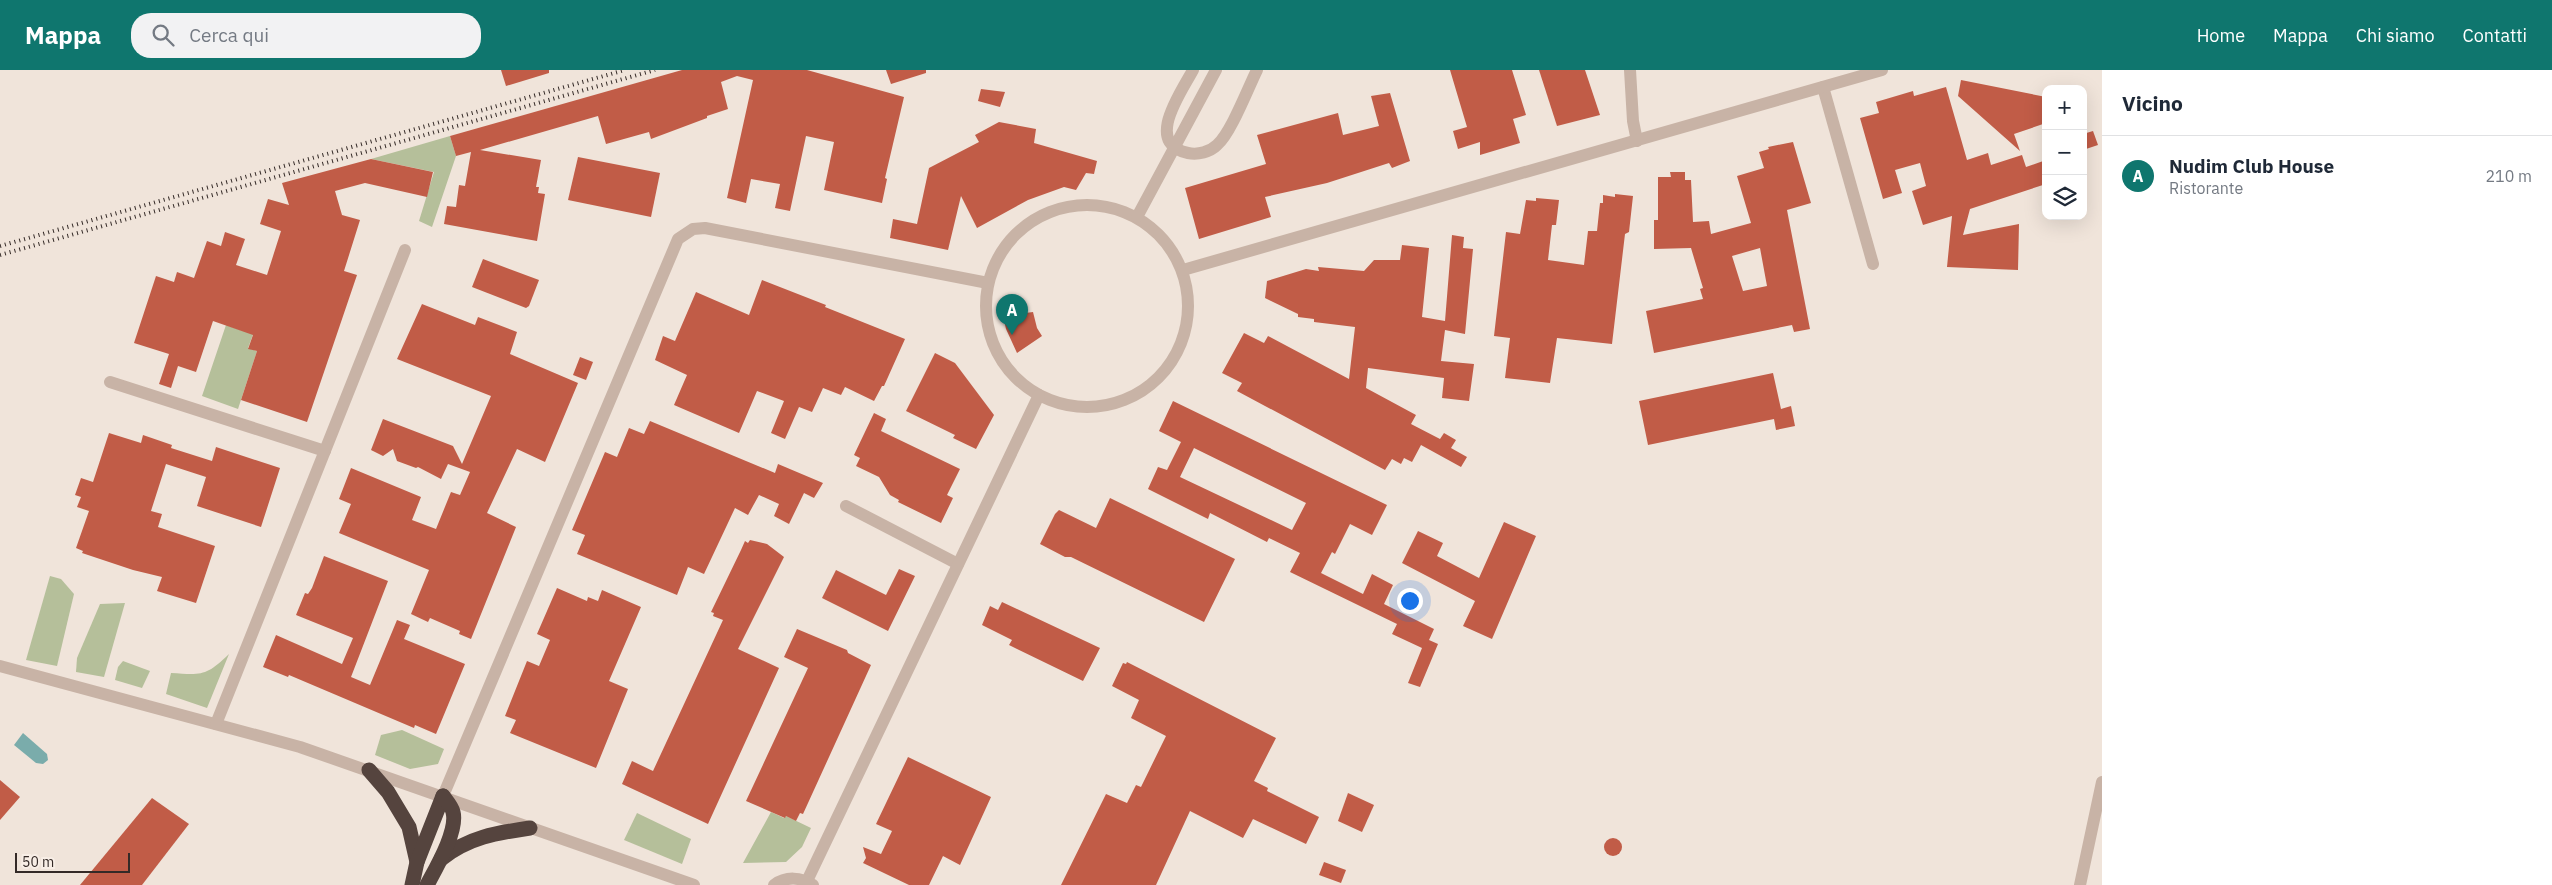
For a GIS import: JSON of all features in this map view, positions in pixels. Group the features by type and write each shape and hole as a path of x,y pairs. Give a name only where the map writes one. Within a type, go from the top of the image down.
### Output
{"highway":[{"path":"369,770 388,792 409,827 416,862"},
{"path":"427,885 441,859 453,824 453,812 443,796"},
{"path":"412,885 416,862 443,796"},
{"path":"441,859 458,845 493,834 530,828"}],"street":[{"path":"1193,70 1172,107 1167,129 1169,138 1175,147 1190,154 1203,153 1218,145 1257,70"},
{"path":"1137,217 1216,70"},
{"path":"1630,70 1633,122 1637,141"},
{"path":"1183,270 1882,70"},
{"path":"1823,88 1873,264"},
{"path":"1076,204 1098,205 1118,209 1137,217 1165,240 1183,270 1189,304 1184,339 1167,370 1154,382 1124,400 1107,405 1072,406 1039,395 1023,384 999,356 987,320 986,302 988,283 995,263 1006,245 1020,230 1037,218 1056,209 1076,204"},
{"path":"443,796 678,239 693,229 705,228 988,283"},
{"path":"216,724 405,250"},
{"path":"110,382 325,451"},
{"path":"774,885 788,878 810,883 958,564 1039,395"},
{"path":"846,506 958,564"},
{"path":"0,666 300,747 694,885"},
{"path":"2080,885 2102,782"}],"green space":[{"path":"450,136 456,156 432,227 419,221 434,172 371,159"},
{"path":"226,325 243,331 255,329 248,348 257,351 238,409 202,396"},
{"path":"50,576 61,579 74,594 57,666 26,660"},
{"path":"125,603 104,677 76,672 77,658 100,604"},
{"path":"229,654 207,708 166,694 171,673 197,674 215,667"},
{"path":"123,661 150,671 142,688 115,680 118,667"},
{"path":"402,730 444,749 438,764 410,769 375,755 381,735"},
{"path":"771,812 784,818 786,816 811,828 802,847 786,862 743,863"},
{"path":"637,813 691,839 682,864 624,840"}],"water":[{"path":"23,733 47,754 48,760 43,764 36,763 14,745"}],"building":[{"path":"501,70 549,70 549,73 506,86"},
{"path":"682,70 807,70 904,97 885,178 887,179 882,203 824,190 834,142 806,136 790,211 775,208 780,184 751,179 746,203 727,198 753,80 737,76 721,82 728,109 651,139 649,132 606,144 598,116 480,150 541,160 536,187 539,187 538,193 545,194 537,241 444,224 447,206 456,207 459,185 465,186 471,152 456,156 450,136"},
{"path":"886,70 926,70 926,73 891,84"},
{"path":"1450,70 1512,70 1526,115 1513,119 1520,143 1480,155 1480,142 1458,149 1453,131 1467,127"},
{"path":"1539,70 1585,70 1600,115 1557,126"},
{"path":"1961,80 2042,96 2042,124 2014,134 2020,151 1958,96"},
{"path":"1946,87 1967,160 1988,153 1991,165 2022,155 2026,167 2042,161 2042,185 1970,209 1963,235 2019,224 2018,270 1947,267 1952,216 1923,225 1912,191 1926,186 1920,163 1895,170 1902,193 1883,199 1860,118 1879,113 1876,102 1913,91 1914,96"},
{"path":"981,89 1005,92 1000,107 978,101"},
{"path":"1390,93 1410,161 1392,168 1389,163 1327,183 1265,197 1271,217 1199,239 1185,188 1266,164 1257,135 1338,113 1343,135 1379,126 1371,96"},
{"path":"999,122 1036,129 1034,143 1097,161 1094,174 1086,173 1076,190 1064,187 1028,200 977,228 961,196 948,250 890,238 893,219 917,224 929,168 979,142 975,135"},
{"path":"2093,131 2098,145 2087,149 2087,133"},
{"path":"1793,142 1811,203 1787,210 1810,329 1794,332 1792,325 1654,353 1646,311 1703,299 1700,289 1703,288 1691,248 1654,249 1654,220 1658,220 1658,177 1671,177 1670,172 1685,172 1685,180 1691,180 1693,222 1709,221 1711,234 1751,223 1737,176 1764,168 1759,152 1769,149 1768,147","holes":["1760,248 1767,286 1743,291 1732,256"]},
{"path":"578,157 660,173 651,217 568,200"},
{"path":"371,159 433,172 427,197 365,183 335,191 342,215 360,220 344,271 357,275 307,422 241,400 257,351 248,349 253,335 213,321 196,372 178,366 171,388 159,384 169,354 134,343 156,276 174,282 177,272 194,278 207,241 221,246 225,232 245,239 236,265 267,275 281,231 260,224 268,199 289,205 282,183"},
{"path":"1615,194 1633,196 1629,232 1625,234 1612,344 1557,338 1550,383 1505,378 1510,338 1494,336 1506,232 1520,234 1526,200 1536,201 1536,198 1559,200 1556,225 1552,225 1548,260 1584,265 1588,231 1597,231 1600,203 1603,203 1603,195 1615,197"},
{"path":"1452,235 1464,237 1463,248 1473,249 1465,334 1445,330 1441,361 1474,364 1469,401 1442,398 1444,378 1368,368 1366,388 1416,415 1411,424 1440,439 1444,433 1456,440 1451,448 1467,457 1461,467 1421,445 1412,462 1404,458 1401,464 1392,459 1385,470 1237,391 1242,383 1222,373 1244,333 1264,343 1268,336 1349,379 1355,327 1314,322 1314,319 1298,317 1298,314 1265,298 1267,281 1306,269 1319,271 1318,267 1364,271 1374,260 1400,260 1402,245 1429,248 1422,317 1445,321"},
{"path":"483,259 539,280 529,306 526,308 472,287"},
{"path":"762,280 905,339 884,386 882,386 874,401 845,387 841,395 823,388 812,412 799,407 785,439 771,433 784,401 757,391 739,433 674,405 687,375 655,360 663,336 675,341 696,292 749,315"},
{"path":"422,304 475,325 478,317 517,332 510,354 578,383 545,462 517,449 487,513 516,527 471,639 459,634 460,631 430,618 428,622 411,614 429,570 339,533 351,504 339,499 351,468 421,497 412,520 436,529 451,492 460,495 470,472 448,464 441,479 418,467 416,468 397,461 393,449 383,456 371,450 383,419 453,446 462,464 491,396 397,359"},
{"path":"1033,312 1037,328 1042,336 1017,353 1006,329 1003,316"},
{"path":"935,353 955,363 994,415 976,449 953,438 955,435 906,411"},
{"path":"580,357 593,362 586,380 573,375"},
{"path":"1773,373 1781,409 1791,406 1795,426 1776,430 1774,419 1648,445 1639,401"},
{"path":"1173,401 1387,505 1372,535 1350,524 1335,554 1332,552 1321,573 1363,594 1372,574 1393,585 1384,604 1434,629 1429,640 1438,644 1420,687 1408,683 1422,648 1392,634 1397,624 1290,572 1300,553 1269,538 1267,542 1210,513 1208,519 1148,489 1158,467 1167,470 1181,442 1159,431","holes":["1194,448 1306,503 1292,530 1180,477"]},
{"path":"874,413 886,419 881,431 960,469 947,495 953,498 941,523 898,502 899,500 890,495 879,477 856,466 860,458 854,455"},
{"path":"650,421 775,473 778,464 823,483 814,498 804,493 789,524 774,516 779,504 759,495 748,515 735,508 704,574 688,567 677,595 577,554 585,535 572,530 605,452 617,457 629,428 644,434"},
{"path":"109,433 141,443 143,435 172,445 171,448 212,461 216,447 280,468 261,527 197,506 206,477 166,464 151,511 162,514 158,527 215,546 196,603 157,591 162,577 133,570 82,553 83,551 76,548 89,511 77,507 81,497 75,495 81,478 93,482"},
{"path":"1110,498 1235,559 1204,622 1071,557 1065,557 1040,544 1055,514 1059,510 1096,528"},
{"path":"1504,522 1536,536 1492,639 1463,626 1475,601 1402,563 1418,531 1443,543 1437,556 1479,578"},
{"path":"750,540 767,544 784,557 738,649 779,668 708,824 622,784 632,761 653,771 723,620 713,616 714,613 711,612 745,541 748,543"},
{"path":"324,556 388,581 351,677 370,685 397,620 410,625 404,639 465,664 436,734 415,725 414,728 289,675 288,677 263,667 276,635 342,664 353,638 296,615 305,593 308,594 312,588"},
{"path":"899,569 915,576 888,631 822,598 836,570 886,595"},
{"path":"557,588 587,601 588,597 598,601 602,590 641,607 609,681 628,689 596,768 510,733 516,720 505,716 527,661 539,666 550,640 537,634"},
{"path":"1002,602 1100,648 1083,681 1009,645 1012,640 982,625 990,606 998,610"},
{"path":"797,629 847,650 848,653 871,665 803,814 800,813 796,821 746,801 808,668 784,657"},
{"path":"1127,662 1276,738 1254,781 1268,788 1267,791 1319,817 1306,844 1253,819 1243,838 1190,811 1156,885 1061,885 1106,794 1127,803 1136,785 1141,787 1166,736 1131,718 1139,700 1112,686 1123,663 1126,664"},
{"path":"908,757 991,797 960,865 943,856 929,885 909,885 863,863 866,858 863,847 881,854 892,831 876,824"},
{"path":"0,780 20,797 0,820"},
{"path":"1348,793 1374,805 1362,832 1338,821"},
{"path":"152,798 189,824 142,885 80,885"},
{"path":"1613,838 1619,841 1622,847 1619,853 1613,856 1607,853 1604,847 1607,841"},
{"path":"1324,862 1346,870 1341,883 1319,875"}],"railway":[{"path":"0,246 625,70"},
{"path":"0,255 655,70"}],"place":[{"name":"Nudim Club House","path":"1012,335"}]}
